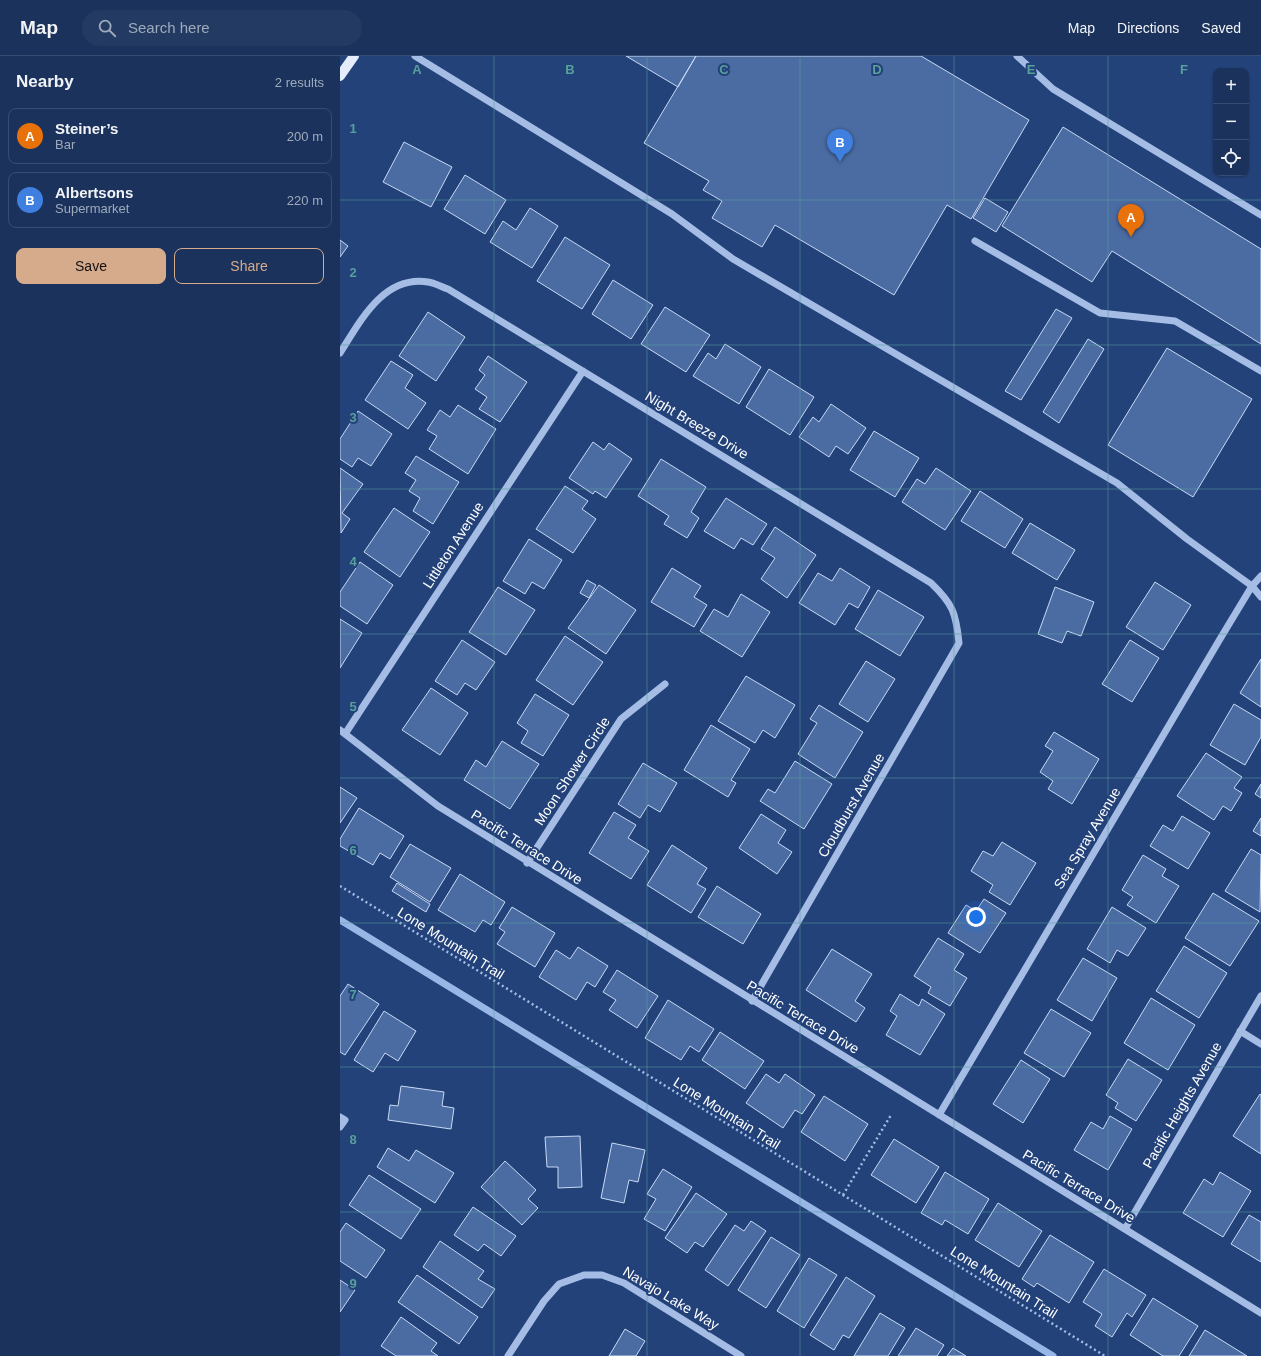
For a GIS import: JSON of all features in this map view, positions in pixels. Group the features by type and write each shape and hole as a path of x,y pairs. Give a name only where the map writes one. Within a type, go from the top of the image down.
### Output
{"main road":[{"path":"340,76 354,56"}],"street":[{"path":"415,56 672,214 733,259 1117,483 1187,539 1252,586 1261,597"},
{"path":"1017,56 1053,89 1261,215"},
{"path":"975,241 1100,313 1175,321 1261,371"},
{"name":"Night Breeze Drive","path":"340,353 370,308 386,292 406,283 428,282 448,289 932,583 947,598 957,619"},
{"name":"Littleton Avenue","path":"343,732 583,371"},
{"name":"Sea Spray Avenue","path":"939,1115 1252,586 1261,576"},
{"path":"1252,586 1261,585"},
{"name":"Cloudburst Avenue","path":"752,1001 959,642 957,619"},
{"name":"Moon Shower Circle","path":"528,863 621,719 665,684"},
{"name":"Pacific Terrace Drive","path":"343,732 438,806 528,863 1261,1313"},
{"name":"Pacific Heights Avenue","path":"1125,1229 1261,996"},
{"path":"1240,1031 1261,1044"},
{"path":"340,1127 342,1119"},
{"name":"Navajo Lake Way","path":"508,1356 544,1301 560,1284 584,1275 602,1275 624,1283 741,1356"}],"path":[{"name":"Lone Mountain Trail","path":"340,886 1105,1356"},
{"path":"843,1196 891,1115"}],"building":[{"path":"626,56 696,56 678,87"},
{"path":"696,56 921,56 1029,120 971,219 947,205 894,295 775,225 762,247 712,218 722,201 703,190 709,181 644,143"},
{"path":"1063,127 1261,249 1261,344 1112,251 1092,282 1002,226"},
{"path":"404,142 452,167 431,207 383,182"},
{"path":"465,175 506,200 485,234 444,209"},
{"path":"985,198 1008,212 996,232 973,218"},
{"path":"530,208 558,226 532,268 490,242 503,221 516,230"},
{"path":"565,237 610,265 582,309 537,281"},
{"path":"340,240 348,246 340,257"},
{"path":"613,280 653,305 631,339 592,314"},
{"path":"665,307 710,335 686,372 641,344"},
{"path":"1056,309 1072,318 1021,400 1005,391"},
{"path":"428,312 465,337 436,381 399,356"},
{"path":"1088,339 1104,349 1059,423 1043,412"},
{"path":"725,344 761,367 739,404 693,376 708,353 716,359"},
{"path":"1167,348 1252,399 1193,497 1108,445"},
{"path":"488,356 527,382 500,422 479,409 487,397 475,389 485,375 479,370"},
{"path":"391,361 413,375 405,388 426,403 408,429 365,400"},
{"path":"769,369 814,397 790,435 746,407"},
{"path":"831,404 866,428 848,454 836,446 829,457 799,437 813,417 819,422"},
{"path":"458,405 496,429 468,474 429,449 437,436 427,430 440,410 450,417"},
{"path":"358,411 392,434 371,466 358,458 352,467 340,459 340,439"},
{"path":"874,431 919,458 895,497 850,470"},
{"path":"593,442 604,450 609,443 632,459 606,498 595,491 593,494 569,478"},
{"path":"416,456 459,482 433,524 413,511 420,498 409,491 416,480 405,473"},
{"path":"661,459 706,487 691,512 699,518 687,538 664,524 669,516 638,496"},
{"path":"340,468 363,484 342,513 350,519 341,533"},
{"path":"936,468 971,491 945,530 902,502 917,479 925,484"},
{"path":"565,486 588,501 582,509 596,519 573,553 536,529"},
{"path":"980,491 1023,519 1005,548 961,521"},
{"path":"726,498 767,524 753,545 741,538 734,549 704,531"},
{"path":"394,508 430,532 400,577 364,552"},
{"path":"1030,523 1075,550 1057,580 1012,553"},
{"path":"775,527 816,555 787,598 761,579 775,558 761,549"},
{"path":"529,539 562,560 544,589 532,582 525,594 503,581"},
{"path":"360,562 393,585 367,624 340,606 340,592"},
{"path":"672,568 701,586 694,597 707,605 694,627 651,602"},
{"path":"840,568 870,587 858,608 849,603 835,625 799,603 818,573 832,581"},
{"path":"587,580 596,585 589,598 580,593"},
{"path":"1155,582 1191,605 1163,650 1126,627"},
{"path":"599,585 636,610 606,654 568,628"},
{"path":"498,587 535,610 506,655 469,632"},
{"path":"1055,587 1094,602 1081,636 1067,631 1062,643 1038,634"},
{"path":"878,590 924,617 900,656 855,629"},
{"path":"741,594 770,612 742,657 700,631 714,609 728,617"},
{"path":"340,619 362,633 340,668"},
{"path":"565,636 603,662 573,705 536,680"},
{"path":"462,640 495,662 476,690 465,683 457,695 435,681"},
{"path":"1130,640 1159,658 1132,702 1102,684"},
{"path":"1261,659 1261,707 1240,693"},
{"path":"866,661 895,679 868,722 839,704"},
{"path":"746,676 795,705 775,738 763,730 755,743 718,721"},
{"path":"431,688 468,713 440,755 402,730"},
{"path":"535,694 569,715 543,756 521,743 528,731 517,723"},
{"path":"1234,704 1261,720 1261,737 1245,765 1210,745"},
{"path":"819,705 863,732 835,778 798,754 817,723 810,719"},
{"path":"711,725 750,749 731,780 736,783 728,797 684,770"},
{"path":"1054,732 1099,759 1072,804 1048,789 1053,781 1040,772 1053,751 1045,746"},
{"path":"502,741 539,764 510,809 464,780 476,760 486,767"},
{"path":"1206,753 1242,777 1234,788 1242,793 1231,811 1223,806 1214,820 1177,796"},
{"path":"795,761 832,784 804,829 760,801 768,789 775,793"},
{"path":"643,763 677,783 660,812 648,805 640,818 618,804"},
{"path":"1261,784 1261,798 1255,794"},
{"path":"340,787 357,798 340,823"},
{"path":"359,808 404,836 390,859 380,853 373,865 340,846 340,839"},
{"path":"614,812 636,825 628,838 649,851 631,879 589,853"},
{"path":"761,814 786,830 778,843 792,852 777,874 739,848"},
{"path":"1182,816 1210,833 1188,869 1150,846 1163,825 1173,831"},
{"path":"1261,818 1261,836 1253,831"},
{"path":"1002,842 1036,863 1010,905 989,892 993,885 971,871 983,851 993,856"},
{"path":"410,844 451,868 430,902 390,877"},
{"path":"672,845 707,868 697,884 706,889 691,913 647,885"},
{"path":"1251,849 1261,855 1260,912 1225,891"},
{"path":"1143,855 1166,869 1162,876 1179,886 1156,923 1127,905 1133,897 1122,890"},
{"path":"460,874 505,902 491,925 483,920 475,932 438,910"},
{"path":"397,883 430,904 426,912 392,891"},
{"path":"717,886 761,914 743,944 698,917"},
{"path":"1213,893 1259,921 1230,966 1185,938"},
{"path":"984,899 1006,913 980,953 948,933 966,905 976,911"},
{"path":"512,907 555,933 535,967 497,944 505,932 499,928"},
{"path":"1112,907 1146,928 1128,956 1117,950 1110,963 1087,949"},
{"path":"938,938 964,954 954,970 967,978 950,1006 928,993 931,987 914,976"},
{"path":"1184,946 1227,973 1199,1018 1156,991"},
{"path":"578,947 608,966 595,987 587,982 576,1000 539,977 556,950 570,959"},
{"path":"832,949 872,974 855,1001 865,1008 856,1022 806,990"},
{"path":"1083,958 1117,978 1092,1021 1057,1000"},
{"path":"617,970 658,996 637,1028 609,1010 616,1000 603,992"},
{"path":"348,984 379,1004 345,1055 340,1052 340,996"},
{"path":"900,994 919,1006 922,999 945,1014 920,1055 886,1035 897,1016 890,1011"},
{"path":"1151,998 1195,1025 1168,1070 1124,1043"},
{"path":"668,1000 714,1029 699,1052 690,1046 681,1060 645,1038"},
{"path":"1051,1009 1091,1033 1064,1077 1024,1053"},
{"path":"384,1011 416,1031 398,1061 385,1053 373,1072 354,1060"},
{"path":"720,1032 764,1061 745,1089 702,1060"},
{"path":"1128,1059 1162,1080 1136,1121 1115,1108 1118,1103 1106,1095"},
{"path":"1021,1060 1050,1079 1023,1123 993,1104"},
{"path":"766,1074 779,1083 785,1074 815,1095 802,1114 795,1110 783,1128 746,1103"},
{"path":"401,1086 444,1092 442,1106 454,1108 451,1129 388,1120 390,1105 398,1106"},
{"path":"1260,1094 1261,1095 1261,1154 1233,1136"},
{"path":"824,1096 868,1124 845,1161 801,1132"},
{"path":"1110,1116 1132,1129 1108,1170 1074,1150 1091,1122 1103,1129"},
{"path":"580,1136 582,1187 558,1188 558,1167 547,1167 545,1137"},
{"path":"894,1139 939,1167 916,1203 871,1175"},
{"path":"612,1143 645,1150 638,1182 629,1180 624,1203 601,1198"},
{"path":"388,1148 409,1161 416,1150 454,1173 435,1203 377,1167"},
{"path":"505,1161 536,1190 528,1199 538,1208 522,1225 481,1187"},
{"path":"663,1169 692,1187 665,1231 644,1219 656,1199 647,1194"},
{"path":"945,1172 989,1199 968,1234 945,1220 942,1225 921,1213"},
{"path":"1220,1172 1251,1191 1223,1237 1183,1213 1204,1179 1213,1185"},
{"path":"369,1175 421,1209 401,1239 349,1205"},
{"path":"696,1193 727,1214 703,1247 695,1242 687,1253 665,1238"},
{"path":"998,1203 1042,1231 1019,1267 975,1240"},
{"path":"473,1207 516,1236 501,1256 484,1244 478,1251 454,1235"},
{"path":"1249,1215 1261,1222 1261,1262 1231,1244"},
{"path":"751,1221 766,1231 728,1286 705,1270 735,1225 744,1231"},
{"path":"346,1223 385,1250 366,1278 340,1261 340,1232"},
{"path":"1050,1235 1094,1262 1069,1303 1037,1283 1034,1287 1022,1279"},
{"path":"771,1237 800,1255 766,1308 738,1290"},
{"path":"440,1241 484,1271 478,1279 495,1289 482,1308 423,1267"},
{"path":"809,1258 837,1275 804,1328 777,1311"},
{"path":"1104,1269 1146,1295 1132,1317 1127,1313 1112,1337 1095,1326 1102,1314 1083,1302"},
{"path":"417,1275 478,1317 459,1344 398,1302"},
{"path":"846,1277 875,1296 849,1338 843,1335 834,1350 810,1335"},
{"path":"340,1280 355,1290 340,1312"},
{"path":"1153,1298 1198,1326 1179,1356 1163,1356 1130,1335"},
{"path":"880,1313 905,1328 888,1356 854,1356"},
{"path":"401,1317 437,1343 431,1351 438,1356 396,1356 381,1346"},
{"path":"916,1328 944,1345 937,1356 898,1356"},
{"path":"625,1329 645,1341 636,1356 609,1356"},
{"path":"1205,1330 1247,1356 1189,1356"},
{"path":"953,1348 966,1356 947,1356"}],"waterway":[{"path":"340,920 1053,1356"}],"place":[{"name":"Albertsons","path":"840,162"},
{"name":"Steiner’s","path":"1131,237"}]}
